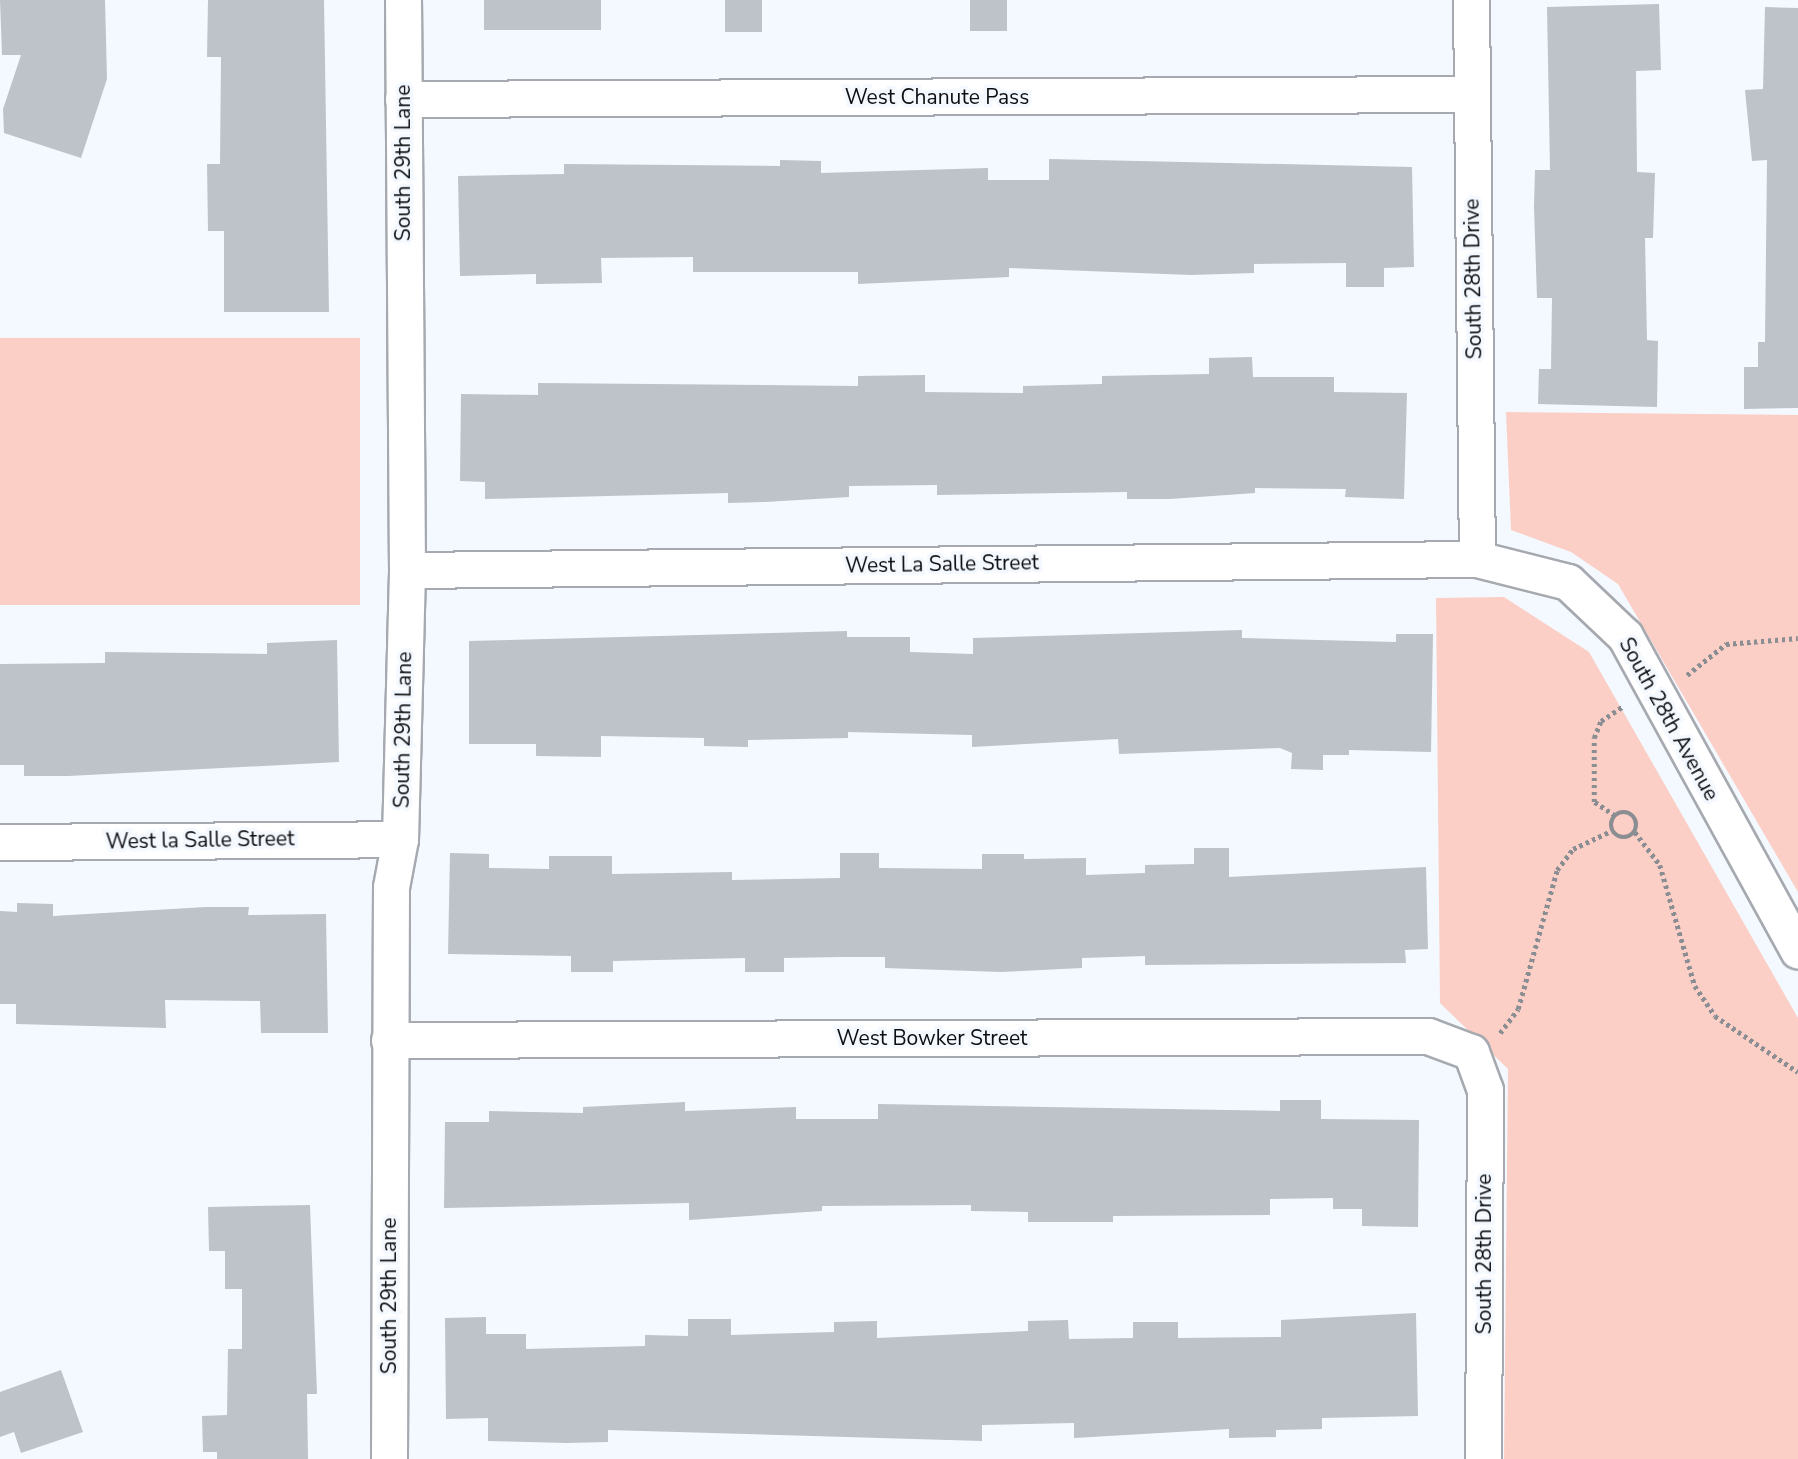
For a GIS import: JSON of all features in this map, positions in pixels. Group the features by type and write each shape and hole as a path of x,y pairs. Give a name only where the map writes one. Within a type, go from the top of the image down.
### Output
{"street":[{"name":"South 29th Lane","path":"389,1459 391,887 400,839 407,570 403,0"},
{"name":"South 28th Drive","path":"1471,0 1477,559"},
{"name":"West Chanute Pass","path":"403,99 1471,94"},
{"name":"West La Salle Street","path":"407,570 1477,559"},
{"name":"South 28th Avenue","path":"1477,559 1568,582 1625,636 1798,951"},
{"name":"West la Salle Street","path":"0,842 400,839"},
{"name":"West Bowker Street","path":"389,1040 1428,1036 1472,1052"},
{"name":"South 28th Drive","path":"1472,1052 1485,1090 1483,1459"}],"path":[{"path":"1798,638 1726,645 1657,695 1614,709 1594,738 1594,802 1615,816 1629,813 1635,832 1660,865 1695,986 1709,1006 1746,1043 1798,1072"},
{"path":"1472,1052 1491,1045 1518,1009 1557,870 1573,849 1611,831 1615,816"},
{"path":"1611,831 1622,839 1635,832"}],"shaded area":[{"path":"0,338 360,338 360,605 0,605"},
{"path":"1506,412 1798,415 1798,892 1618,584 1571,552 1511,530"},
{"path":"1504,597 1589,652 1798,1018 1798,1459 1504,1459 1508,1069 1440,1003 1436,598"}],"building":[{"path":"0,0 105,0 107,79 81,158 4,133 3,109 21,55 2,55"},
{"path":"208,0 324,0 329,312 224,312 224,231 208,231 207,164 220,164 221,57 207,57"},
{"path":"484,0 601,0 601,30 484,30"},
{"path":"725,0 762,0 762,32 725,32"},
{"path":"970,0 1007,0 1007,31 970,31"},
{"path":"1659,4 1661,70 1636,71 1637,172 1655,173 1653,238 1645,238 1647,340 1658,341 1657,407 1538,404 1539,369 1551,369 1552,298 1537,298 1534,207 1535,170 1550,170 1547,7"},
{"path":"1765,7 1798,8 1798,408 1744,409 1744,367 1758,367 1758,342 1765,342 1767,160 1752,161 1745,90 1763,89"},
{"path":"1049,159 1412,167 1414,267 1384,268 1384,287 1346,287 1346,263 1254,264 1254,273 1191,275 1009,268 1009,277 858,284 858,272 693,272 693,257 601,258 602,283 536,284 536,274 460,276 458,176 564,174 564,164 780,166 780,160 821,161 821,173 988,168 988,180 1049,180"},
{"path":"1252,357 1253,377 1334,377 1334,392 1407,393 1404,499 1345,497 1346,489 1255,488 1255,493 1170,499 1127,499 1127,492 937,495 937,485 849,486 849,497 765,502 728,503 728,493 485,499 485,482 460,481 461,394 538,395 538,383 858,386 858,376 925,375 925,392 1023,393 1023,386 1102,384 1102,376 1209,374 1209,358"},
{"path":"1242,630 1242,638 1396,642 1396,634 1433,634 1431,752 1349,750 1349,755 1323,755 1323,770 1291,769 1292,753 1280,748 1119,754 1118,739 972,747 972,735 848,732 848,738 748,740 748,747 704,746 704,738 601,736 601,757 536,756 536,744 469,744 469,641 847,631 847,637 910,637 910,652 973,654 973,638"},
{"path":"337,640 339,762 68,776 24,776 24,765 0,765 0,664 105,663 105,652 267,654 267,643"},
{"path":"1194,848 1229,848 1229,877 1426,867 1428,949 1405,950 1406,963 1145,965 1145,956 1082,958 1082,968 1001,972 885,968 885,957 841,957 784,958 784,972 745,972 745,958 613,961 613,972 571,972 571,956 448,954 450,853 489,854 489,868 549,869 549,856 612,856 612,874 732,872 732,880 840,878 840,853 879,853 879,868 982,869 982,854 1024,854 1024,859 1086,858 1086,875 1145,873 1145,865 1194,864"},
{"path":"17,903 53,904 53,916 206,907 249,907 248,915 326,914 328,1033 261,1033 260,1001 165,1000 166,1028 16,1024 16,1004 0,1004 0,911 17,912"},
{"path":"1280,1100 1321,1100 1321,1119 1419,1120 1418,1227 1362,1226 1362,1209 1333,1209 1333,1198 1270,1199 1270,1215 1113,1216 1113,1222 1028,1222 1028,1212 971,1211 971,1205 822,1206 822,1211 689,1220 689,1203 444,1208 445,1122 489,1122 489,1111 583,1113 583,1107 685,1102 685,1111 796,1107 796,1119 878,1119 878,1104 1280,1111"},
{"path":"310,1205 317,1394 307,1394 308,1459 217,1459 217,1452 203,1452 202,1416 227,1415 228,1349 242,1349 242,1289 225,1289 225,1251 209,1251 208,1207"},
{"path":"1416,1313 1418,1416 1322,1418 1322,1429 1276,1430 1276,1437 1229,1438 1229,1429 1074,1438 1074,1423 982,1425 982,1441 608,1430 608,1442 567,1443 488,1441 488,1418 446,1419 445,1318 486,1317 486,1334 526,1334 526,1349 645,1346 645,1335 688,1336 688,1319 731,1319 731,1335 834,1332 834,1322 877,1321 877,1338 1028,1331 1028,1321 1068,1320 1069,1339 1133,1338 1133,1322 1178,1322 1178,1338 1281,1337 1281,1320"},
{"path":"61,1370 83,1432 21,1453 14,1432 0,1437 0,1392"}]}
